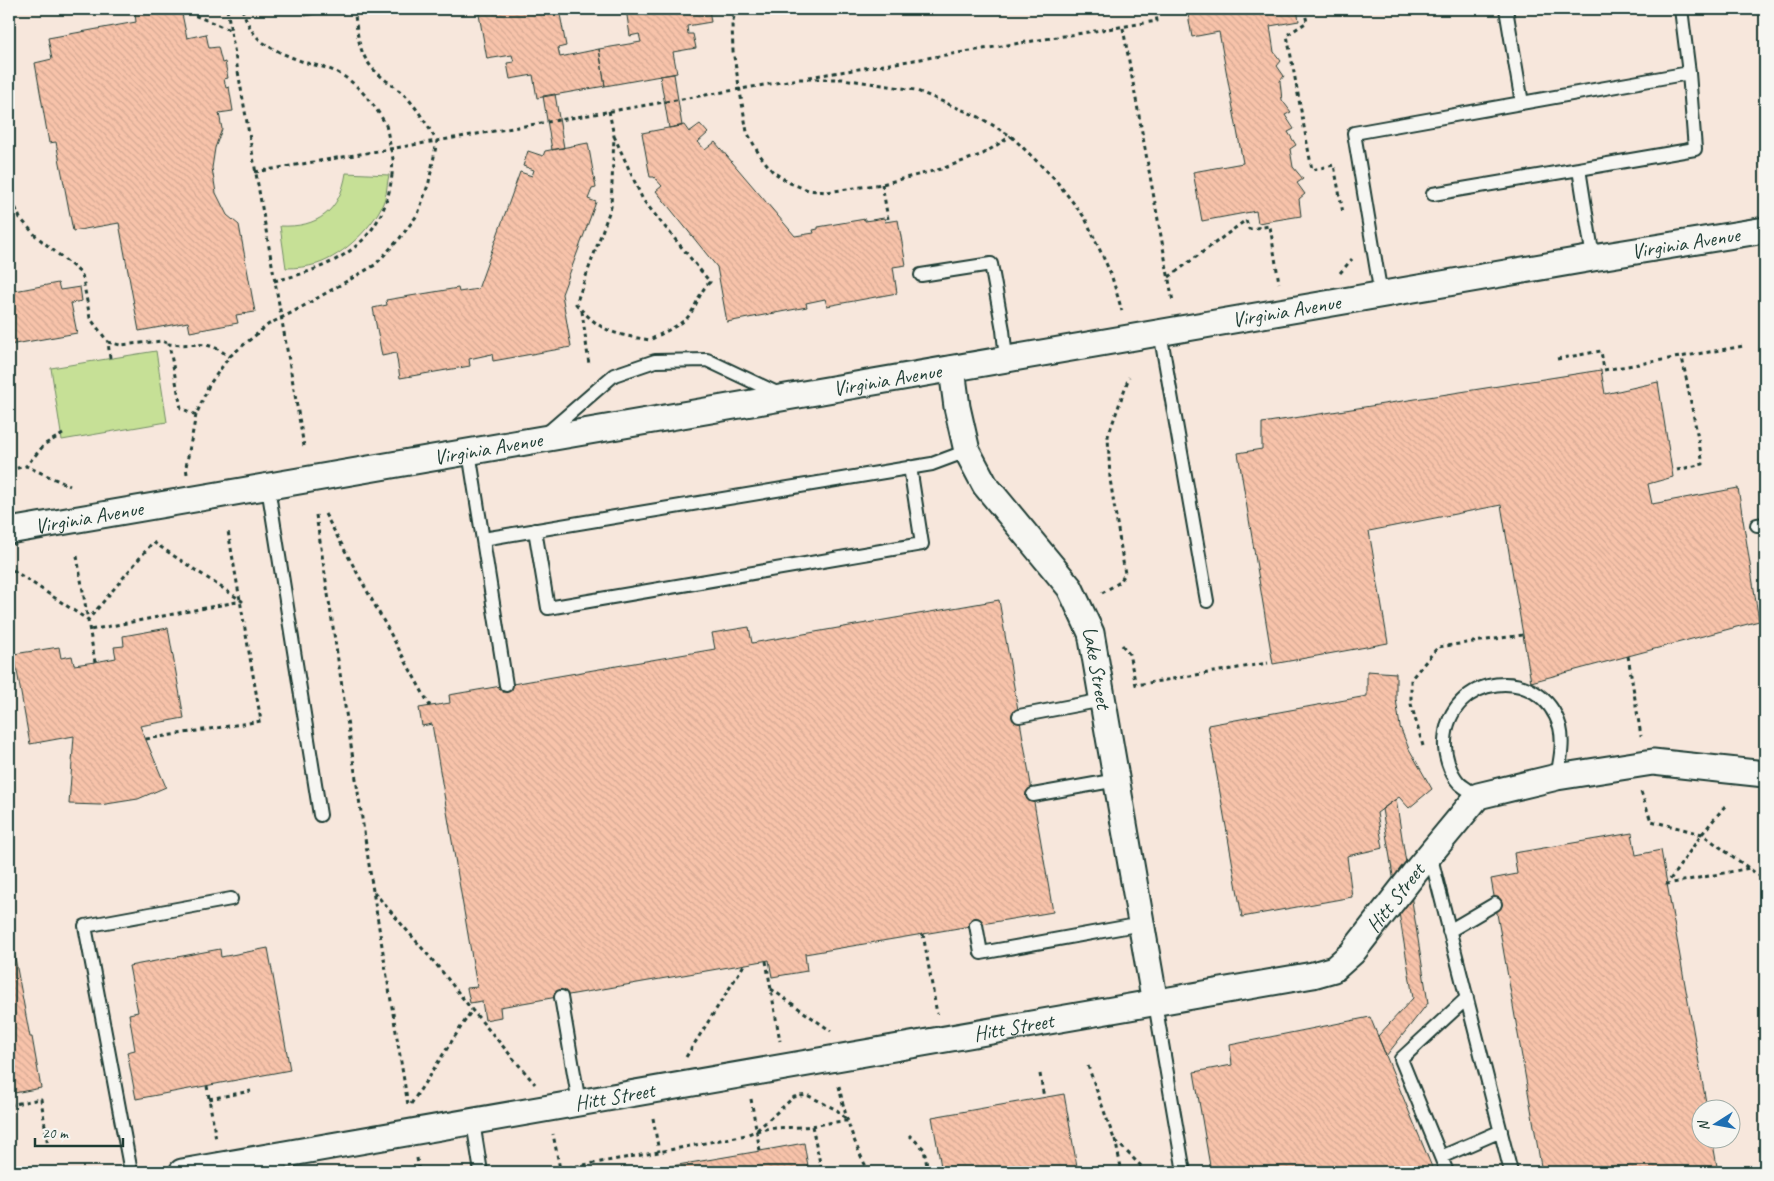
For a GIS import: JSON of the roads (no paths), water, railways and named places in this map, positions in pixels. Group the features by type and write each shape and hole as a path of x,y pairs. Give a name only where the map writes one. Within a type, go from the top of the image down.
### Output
{"street":[{"name":"Virginia Avenue","path":"9,531 1160,332 1765,230"},
{"name":"Lake Street","path":"952,369 957,406 967,452 985,485 1070,588 1091,633 1155,1004"},
{"path":"1478,796 1557,777 1653,762 1765,774"},
{"name":"Hitt Street","path":"182,1172 239,1167 411,1133 747,1074 835,1048 1155,1004 1313,976 1334,969 1352,953 1478,796"}],"lane":[{"path":"1506,9 1522,103"},
{"path":"1432,194 1695,149 1689,73 1681,9"},
{"path":"1381,295 1354,133 1689,73"},
{"path":"1579,169 1593,258"},
{"path":"922,275 991,264 1003,330 1006,360"},
{"path":"1160,332 1207,601"},
{"path":"540,440 614,375 655,361 707,360 785,397"},
{"path":"469,452 506,685"},
{"path":"483,540 932,464 967,452"},
{"path":"535,530 548,608 922,544 910,467"},
{"path":"268,487 320,815"},
{"path":"1478,796 1460,784 1450,769 1444,750 1444,743 1445,730 1453,711 1466,696 1483,686 1503,683 1522,687 1540,696 1553,711 1560,728 1562,747 1557,777"},
{"path":"1019,716 1103,700"},
{"path":"1033,795 1117,780"},
{"path":"1430,854 1512,1172"},
{"path":"131,1172 85,926 230,898"},
{"path":"1449,930 1495,904"},
{"path":"976,925 981,953 1142,924"},
{"path":"562,997 579,1103"},
{"path":"1447,1172 1401,1059 1467,998"},
{"path":"1155,1004 1184,1172"},
{"path":"473,1122 481,1172"},
{"path":"1441,1157 1501,1131"}]}
